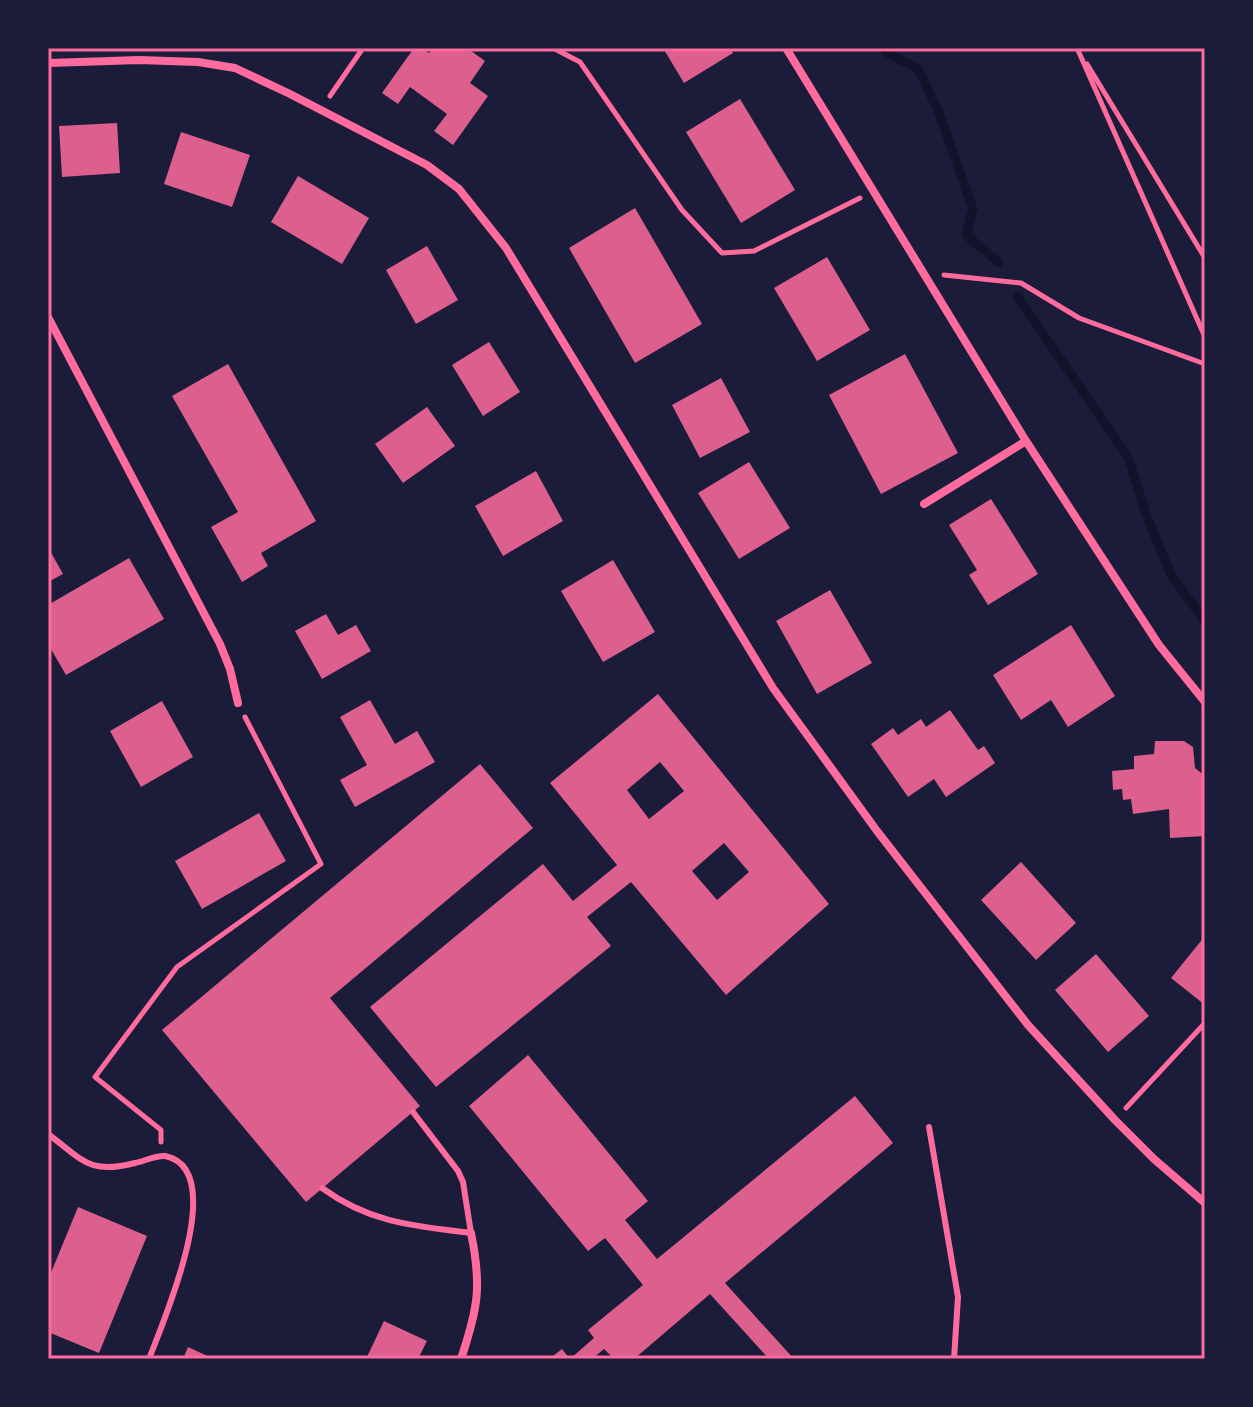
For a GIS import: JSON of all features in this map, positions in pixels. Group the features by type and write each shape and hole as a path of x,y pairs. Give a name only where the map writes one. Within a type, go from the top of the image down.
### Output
{"street":[{"path":"786,48 1026,441 1159,645 1205,702"},
{"path":"48,63 139,60 198,62 235,68 427,165 459,189 514,262 773,688 877,831 1028,1025 1115,1120 1205,1203"},
{"path":"48,317 220,644 238,703"},
{"path":"924,504 1026,441"},
{"path":"461,1359 478,1301 479,1281 471,1233"}],"lane":[{"path":"322,1188 345,1205 393,1223 471,1233 463,1182 458,1171 413,1112"},
{"path":"929,1127 958,1297 954,1359"},
{"path":"48,1134 92,1167 113,1168 161,1155 177,1160 187,1172 193,1200 190,1240 149,1359"}],"path":[{"path":"321,110 363,48"},
{"path":"553,48 580,62 682,210 722,253 754,251 872,192"},
{"path":"1077,48 1205,258"},
{"path":"1077,48 1205,337"},
{"path":"920,271 1021,283 1079,318 1205,364"},
{"path":"161,1155 161,1130 95,1077 177,967 321,864 238,703"},
{"path":"1115,1120 1205,1023"}],"building":[{"path":"414,48 422,48 429,53 433,48 467,48 485,61 470,83 488,96 453,145 434,131 447,114 410,87 398,104 382,93"},
{"path":"663,48 730,48 733,53 684,83"},
{"path":"740,99 795,190 741,223 686,132"},
{"path":"117,123 120,173 62,177 59,126"},
{"path":"181,132 250,155 232,207 164,184"},
{"path":"298,176 369,218 342,264 271,222"},
{"path":"635,208 702,324 635,363 569,248"},
{"path":"427,246 458,300 416,324 386,270"},
{"path":"827,257 870,330 817,361 774,288"},
{"path":"489,342 520,392 483,416 452,365"},
{"path":"905,354 958,453 881,494 829,395"},
{"path":"228,364 316,521 261,553 268,566 242,582 211,527 238,512 172,396"},
{"path":"721,378 750,432 700,458 672,405"},
{"path":"427,407 455,446 403,483 375,444"},
{"path":"749,462 790,528 739,559 698,493"},
{"path":"536,471 563,521 503,556 475,506"},
{"path":"991,499 1038,574 988,605 969,575 977,570 949,525"},
{"path":"48,547 63,574 48,582"},
{"path":"129,558 164,619 66,675 48,644 48,605"},
{"path":"613,560 655,632 603,662 561,591"},
{"path":"830,590 872,663 817,694 776,621"},
{"path":"326,614 338,635 356,625 371,651 322,679 295,631"},
{"path":"1071,625 1115,696 1068,727 1051,700 1021,720 993,675"},
{"path":"658,694 829,904 726,995 631,882 587,917 611,946 436,1087 370,1007 543,864 573,901 617,865 550,783","holes":["660,762 684,791 649,819 627,790","724,843 749,872 717,900 692,871"]},
{"path":"370,700 395,744 417,731 435,762 355,807 340,780 367,765 340,717"},
{"path":"162,701 193,757 141,787 110,731"},
{"path":"950,710 978,750 984,746 995,763 946,797 934,779 908,797 871,744 893,728 898,735 921,719 926,727"},
{"path":"1155,741 1184,741 1193,747 1195,768 1205,776 1205,836 1170,838 1169,809 1133,814 1131,799 1123,800 1122,789 1113,790 1112,771 1134,769 1134,756 1154,754"},
{"path":"480,764 533,828 330,998 420,1106 306,1202 162,1030"},
{"path":"259,813 286,861 202,909 175,861"},
{"path":"1021,862 1076,923 1036,960 981,900"},
{"path":"1205,936 1205,1005 1171,978"},
{"path":"1096,954 1149,1016 1108,1052 1055,990"},
{"path":"528,1055 648,1201 625,1220 657,1259 855,1096 893,1143 725,1283 794,1359 769,1359 710,1294 634,1359 614,1359 604,1349 592,1359 570,1359 594,1338 588,1330 643,1285 605,1238 588,1251 469,1106"},
{"path":"78,1207 147,1236 99,1353 48,1332 48,1280"},
{"path":"384,1321 427,1341 418,1359 366,1359"},
{"path":"188,1347 214,1359 183,1359"},
{"path":"562,1349 570,1359 549,1359"}],"waterway":[{"path":"884,48 918,69 938,110 973,209 966,234 999,263"},
{"path":"1017,296 1128,457 1146,514 1171,575 1205,621"}]}
